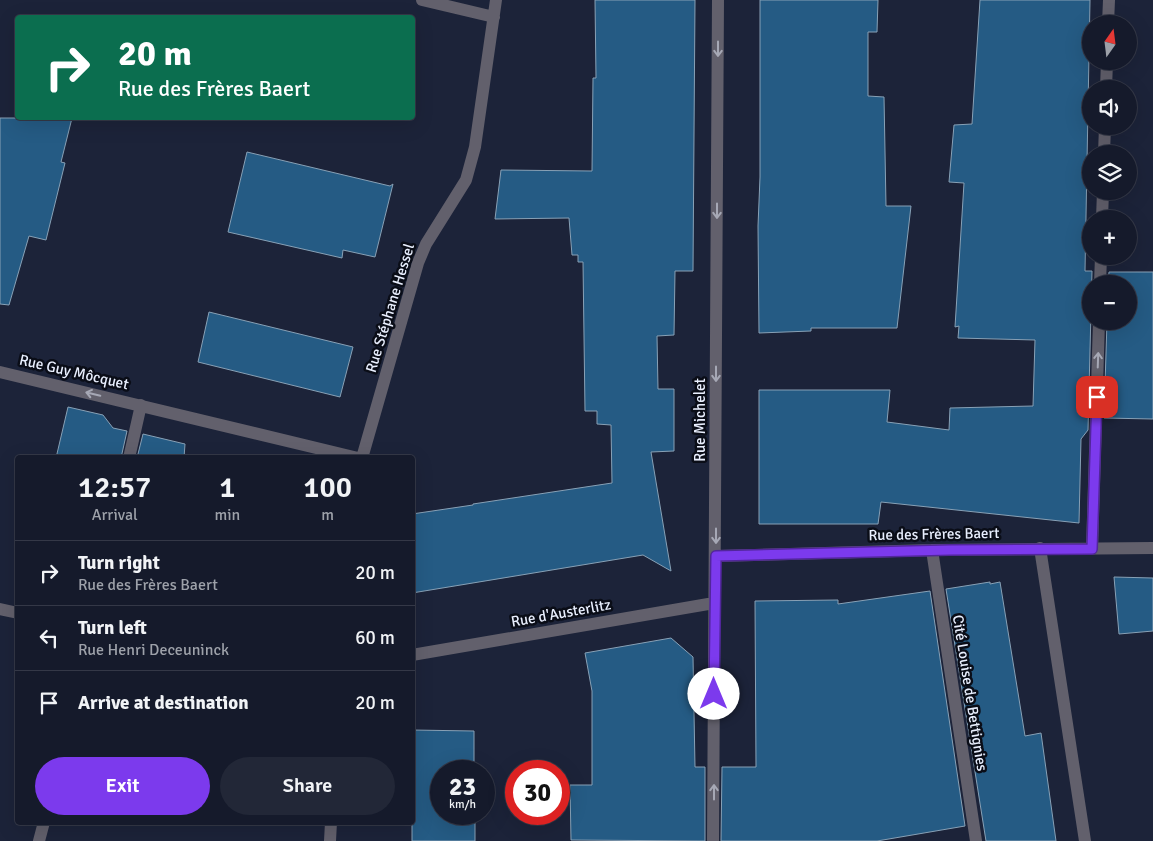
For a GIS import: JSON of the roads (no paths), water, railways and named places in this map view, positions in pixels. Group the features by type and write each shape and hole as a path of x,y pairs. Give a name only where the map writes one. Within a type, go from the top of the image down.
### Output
{"street":[{"path":"422,0 494,17"},
{"name":"Rue Stéphane Hessel","path":"361,455 418,263 426,244 466,180 471,164 496,0"},
{"name":"Rue Michelet","path":"714,841 718,0"},
{"path":"1108,15 1109,0"},
{"path":"1092,549 1099,330"},
{"name":"Rue Guy Môcquet","path":"0,372 348,455"},
{"path":"130,455 141,405"},
{"path":"1040,548 1085,841"},
{"name":"Rue des Frères Baert","path":"716,556 1040,548 1153,548"},
{"name":"Cité Louise de Bettignies","path":"932,550 976,841"},
{"name":"Rue d'Austerlitz","path":"415,654 714,603"},
{"path":"0,610 15,612"},
{"path":"39,841 43,825"},
{"path":"330,841 331,825"}]}
